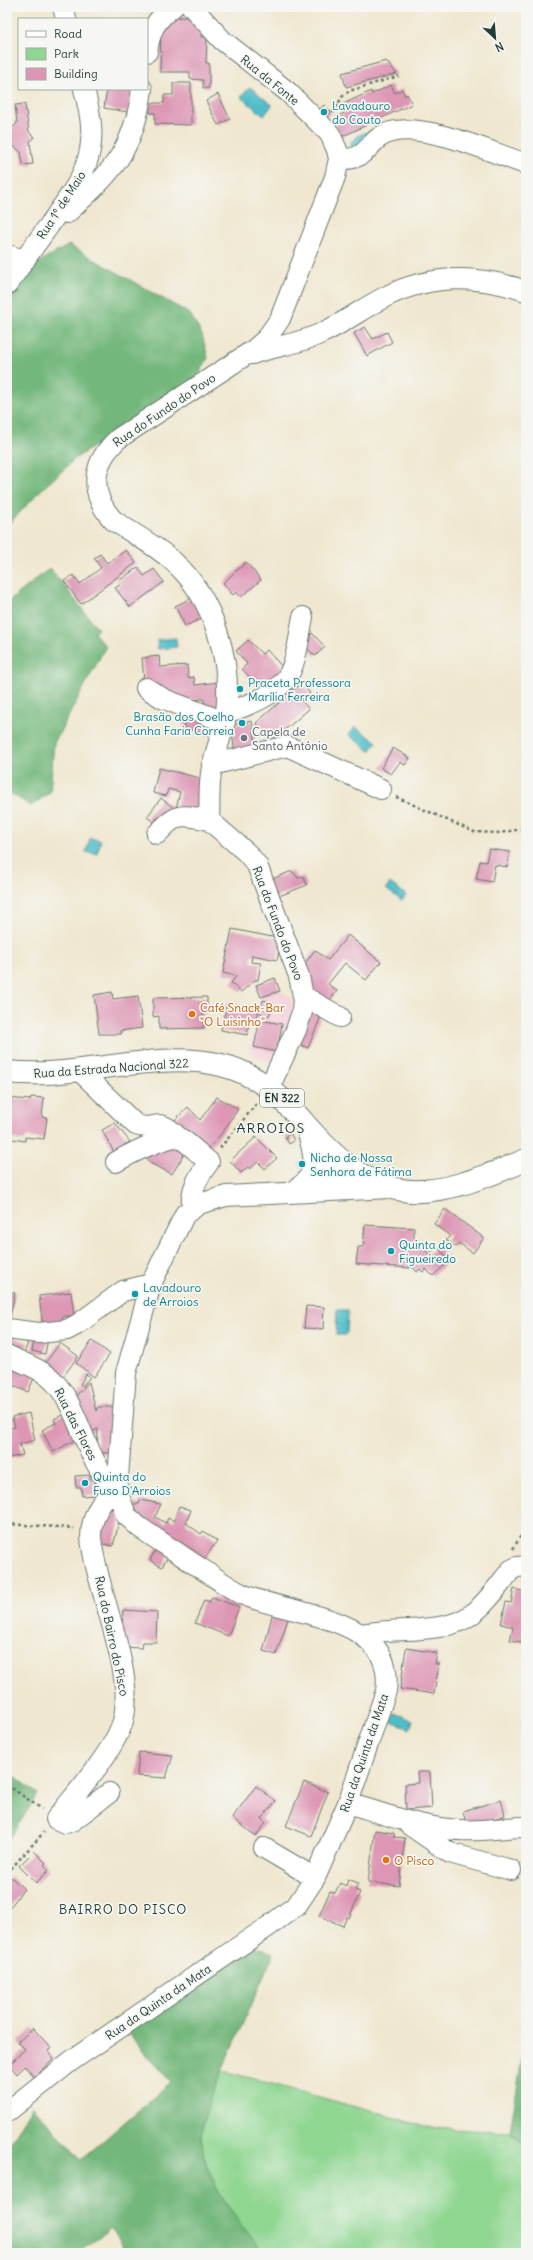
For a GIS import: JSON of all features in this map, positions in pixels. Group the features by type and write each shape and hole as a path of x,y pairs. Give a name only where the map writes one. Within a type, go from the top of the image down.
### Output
{"main road":[{"name":"Rua da Estrada Nacional 322","path":"7,1072 35,1074 80,1071 172,1061 202,1062 235,1069 269,1088 280,1097 323,1145 344,1164 365,1177 391,1188 415,1192 445,1190 473,1182 526,1160"}],"street":[{"path":"63,7 66,18"},
{"path":"148,48 153,27 162,16 173,7"},
{"name":"Rua da Fonte","path":"192,7 222,40 288,92 321,124 334,141 339,159"},
{"name":"Rua 1º de Maio","path":"7,284 17,261 38,240 73,191 88,162 91,148 91,128 84,90"},
{"path":"38,240 91,190 120,158 134,132 142,90"},
{"path":"339,159 360,156 377,139 386,134 414,131 439,134 526,164"},
{"name":"Rua do Fundo do Povo","path":"269,1088 296,1030 302,1012 303,996 297,971 257,865 247,852 209,820 212,765 225,718 227,691 223,657 215,626 202,596 194,583 174,562 118,523 105,511 99,500 96,476 103,455 119,438 243,357 266,339 280,319 335,177 339,159"},
{"path":"243,357 320,334 353,317 384,297 421,284 456,279 476,279 526,291"},
{"path":"146,688 164,699 225,718 259,700 288,676 295,659 303,617"},
{"path":"212,765 287,746 381,789"},
{"path":"157,834 170,820 178,816 209,820"},
{"path":"303,996 340,1017"},
{"path":"80,1071 136,1125 162,1125 170,1129 209,1162 194,1185 192,1208"},
{"path":"287,1192 309,1178 314,1167 314,1157 306,1126"},
{"path":"116,1162 137,1150 178,1137"},
{"path":"287,1192 344,1164 344,1173 340,1180 317,1192"},
{"name":"Rua da Quinta da Mata","path":"7,2112 71,2061 269,1926 297,1905 315,1878 348,1803 381,1710 388,1682 381,1657 362,1634 343,1623 265,1602 235,1590 139,1528 126,1515 117,1490 126,1373 151,1284 181,1220 192,1208 216,1198 287,1192 391,1188"},
{"path":"7,1329 40,1333 67,1330 78,1324 123,1290 151,1284"},
{"name":"Rua das Flores","path":"7,1355 41,1371 54,1382 68,1404 100,1472 117,1490"},
{"name":"Rua do Bairro do Pisco","path":"56,1819 114,1741 122,1726 126,1707 122,1668 92,1542 92,1528 104,1499 117,1490"},
{"path":"362,1634 386,1630 438,1627 455,1623 472,1614 479,1608 511,1570 517,1567 526,1566"},
{"path":"56,1819 65,1823 72,1820 109,1794"},
{"path":"348,1803 401,1819 456,1830 526,1827"},
{"path":"401,1819 450,1853 468,1860 511,1870"},
{"path":"264,1848 315,1878"}],"path":[{"path":"321,124 333,113 342,98 349,91 399,76"},
{"path":"381,789 474,832 500,833 526,828"},
{"path":"209,1162 269,1088"},
{"path":"7,1524 92,1528"},
{"path":"7,1785 56,1819 7,1873"}],"shaded area":[{"path":"280,991 297,1001 276,1065 249,1053 261,997"}],"green space":[{"path":"69,245 190,314 202,335 208,358 196,379 76,458 41,490 7,526 7,291 23,271"},
{"path":"50,568 98,629 94,633 106,646 54,743 50,792 31,806 7,791 7,603"},
{"path":"7,1770 38,1794 7,1842"},
{"path":"255,1947 274,1953 211,2095 204,2119 202,2143 210,2174 217,2188 234,2215 263,2253 127,2253 111,2228 76,2253 7,2253 7,2149 33,2106 81,2160 171,2082 126,2031"},
{"path":"526,2033 526,2146 510,2132"},
{"path":"221,2070 432,2128 510,2132 526,2146 526,2253 263,2253 234,2215 216,2188 204,2158 202,2143 203,2124 214,2087"}],"water":[{"path":"250,87 272,105 264,116 241,97"},
{"path":"373,130 357,153 349,144 359,135"},
{"path":"176,638 177,647 158,649 157,640"},
{"path":"355,727 377,742 370,751 349,735"},
{"path":"90,838 101,840 97,854 86,852"},
{"path":"390,883 406,895 402,901 386,889"},
{"path":"337,1310 348,1310 347,1335 336,1335"},
{"path":"394,1713 413,1720 410,1729 391,1722"}],"building":[{"path":"165,17 191,17 201,28 201,37 207,37 206,63 209,63 209,88 203,88 203,80 190,79 190,72 160,72 161,28 165,28"},
{"path":"386,61 397,74 346,87 342,73"},
{"path":"173,83 191,83 191,125 155,124 155,113 150,113 150,103 164,103 164,95 173,95"},
{"path":"391,85 395,93 402,89 405,96 407,94 412,104 341,137 333,119 344,113 341,105 371,91 372,94"},
{"path":"107,90 132,90 128,112 104,108"},
{"path":"218,94 230,119 218,125 206,101"},
{"path":"25,104 29,132 34,137 30,142 33,164 23,165 21,152 10,143 7,147 7,132 8,133 17,123 15,105"},
{"name":"Lavadouro do Couto","path":"324,105 331,112 324,119 318,111"},
{"path":"365,327 373,339 387,332 392,342 367,356 354,333"},
{"path":"126,550 136,563 81,604 64,581 73,575 80,584 101,568 94,558 100,554 107,563"},
{"path":"246,562 261,580 241,597 236,592 233,595 223,583"},
{"path":"138,567 144,576 154,569 164,582 130,607 115,588 121,584 119,581"},
{"path":"194,597 203,618 185,626 175,606"},
{"path":"312,633 325,647 315,656 302,643"},
{"path":"248,640 262,654 267,650 286,671 270,690 263,682 258,686 242,669 247,664 236,651"},
{"path":"159,656 160,667 187,665 188,678 194,677 195,685 219,682 221,711 205,712 204,699 180,701 144,681 142,658"},
{"path":"301,683 310,693 301,700 309,709 272,741 256,723 280,702 275,696 287,685 293,690"},
{"path":"187,715 212,724 208,736 183,727"},
{"name":"Capela de Santo António","path":"252,721 257,751 235,754 231,725"},
{"path":"393,748 410,758 405,765 400,762 391,774 381,768"},
{"path":"159,768 204,779 199,797 205,798 201,818 176,809 180,792 168,789 166,796 153,793"},
{"path":"161,798 175,809 165,823 157,818 154,822 147,817"},
{"path":"489,849 510,852 507,867 495,865 492,882 476,879 480,861 486,862"},
{"path":"292,871 298,878 303,876 307,885 274,898 267,881"},
{"path":"232,929 282,939 277,960 252,955 251,962 261,963 258,980 255,980 241,992 231,983 236,976 223,973"},
{"path":"348,935 381,962 366,980 345,963 328,984 337,991 326,1005 309,992 302,967 315,950 328,960"},
{"path":"275,978 280,991 261,997 256,985"},
{"path":"112,992 113,999 138,996 142,1028 120,1031 121,1034 99,1034 94,995"},
{"path":"207,997 207,1013 203,1013 204,1028 159,1029 159,1016 153,1017 153,998"},
{"path":"263,1000 273,1003 269,1016 260,1013"},
{"path":"227,1003 259,1009 256,1025 249,1024 247,1035 221,1030"},
{"path":"307,1010 321,1016 308,1048 294,1042"},
{"path":"260,1020 282,1024 277,1052 254,1047"},
{"path":"31,1097 44,1098 42,1117 47,1118 44,1139 25,1137 25,1141 7,1138 9,1098 30,1100"},
{"path":"217,1097 238,1109 222,1133 203,1155 174,1121 188,1107 200,1120"},
{"path":"115,1123 130,1142 124,1145 125,1148 117,1158 102,1130"},
{"path":"291,1134 294,1141 289,1144 285,1136"},
{"path":"256,1137 277,1158 265,1169 258,1162 250,1169 248,1167 241,1173 230,1161"},
{"path":"174,1139 188,1148 172,1174 150,1163 141,1151"},
{"path":"304,1160 306,1165 301,1168 298,1163"},
{"path":"445,1209 484,1238 473,1253 459,1243 456,1247 446,1240 450,1236 434,1224"},
{"name":"Quinta do Figueiredo","path":"365,1225 414,1228 414,1238 429,1254 437,1247 450,1260 433,1276 426,1269 423,1272 420,1269 417,1272 410,1264 410,1268 356,1264 358,1247 363,1247"},
{"path":"7,1291 15,1293 8,1327 7,1327"},
{"path":"71,1292 74,1315 62,1317 63,1324 43,1327 39,1296"},
{"path":"306,1306 324,1307 323,1329 304,1328"},
{"path":"7,1334 28,1343 22,1358 7,1352"},
{"path":"35,1336 48,1339 45,1354 32,1351"},
{"path":"92,1341 110,1354 94,1377 76,1363"},
{"path":"60,1343 78,1356 63,1377 43,1366"},
{"path":"17,1363 37,1371 28,1392 7,1383"},
{"path":"86,1374 90,1377 83,1386 80,1384"},
{"path":"89,1382 96,1411 98,1407 114,1407 112,1453 97,1453 98,1429 86,1434 75,1397"},
{"path":"69,1412 81,1437 53,1452 42,1430 56,1423 54,1419"},
{"path":"29,1413 35,1440 20,1444 23,1455 9,1458 7,1429 15,1427 12,1417"},
{"name":"Quinta do Fuso D'Arroios","path":"90,1475 90,1479 94,1479 96,1495 82,1496 81,1487 76,1487 75,1476"},
{"path":"140,1500 161,1504 155,1517 166,1523 168,1518 174,1521 179,1506 191,1510 186,1523 201,1534 203,1531 217,1541 203,1561 133,1512 133,1504 139,1504"},
{"path":"104,1504 121,1515 113,1546 98,1543"},
{"path":"159,1544 171,1551 162,1567 150,1560"},
{"path":"514,1589 526,1592 526,1643 510,1640 513,1627 501,1624 506,1602 511,1603"},
{"path":"212,1597 239,1607 228,1636 195,1623 204,1600 210,1602"},
{"path":"123,1610 157,1612 156,1642 143,1642 142,1648 121,1647"},
{"path":"273,1612 289,1616 276,1655 263,1651"},
{"path":"406,1648 437,1653 435,1664 439,1664 434,1694 400,1689"},
{"path":"139,1752 173,1755 166,1778 137,1776"},
{"path":"417,1772 430,1772 432,1808 406,1810 405,1784 418,1783"},
{"path":"304,1782 328,1792 311,1836 286,1826"},
{"path":"256,1786 276,1801 261,1819 266,1823 256,1836 232,1818"},
{"path":"501,1800 505,1815 482,1823 465,1820 463,1811"},
{"path":"375,1830 394,1833 394,1837 405,1838 399,1886 368,1882"},
{"path":"34,1851 46,1863 44,1865 49,1870 36,1883 19,1866"},
{"path":"11,1877 24,1889 7,1911 7,1882"},
{"path":"348,1879 358,1883 355,1890 360,1892 349,1918 347,1917 343,1926 319,1916 330,1891 335,1893 340,1883 346,1886"},
{"path":"33,2028 51,2048 48,2051 54,2058 34,2077 25,2066 17,2074 9,2065 25,2049 18,2042"}],"place":[{"name":"Lavadouro do Couto","path":"324,112"},
{"name":"Praceta Professora Marília Ferreira","path":"240,689"},
{"name":"Brasão dos Coelho Cunha Faria Correia","path":"242,723"},
{"name":"Capela de Santo António","path":"244,738"},
{"name":"Café Snack-Bar \"O Luisinho\"","path":"192,1014"},
{"name":"Nicho de Nossa Senhora de Fátima","path":"302,1164"},
{"name":"Quinta do Figueiredo","path":"391,1251"},
{"name":"Lavadouro de Arroios","path":"135,1294"},
{"name":"Quinta do Fuso D'Arroios","path":"85,1483"},
{"name":"O Pisco","path":"386,1860"}],"district":[{"name":"ARROIOS","path":"271,1128"},
{"name":"BAIRRO DO PISCO","path":"123,1909"}]}
